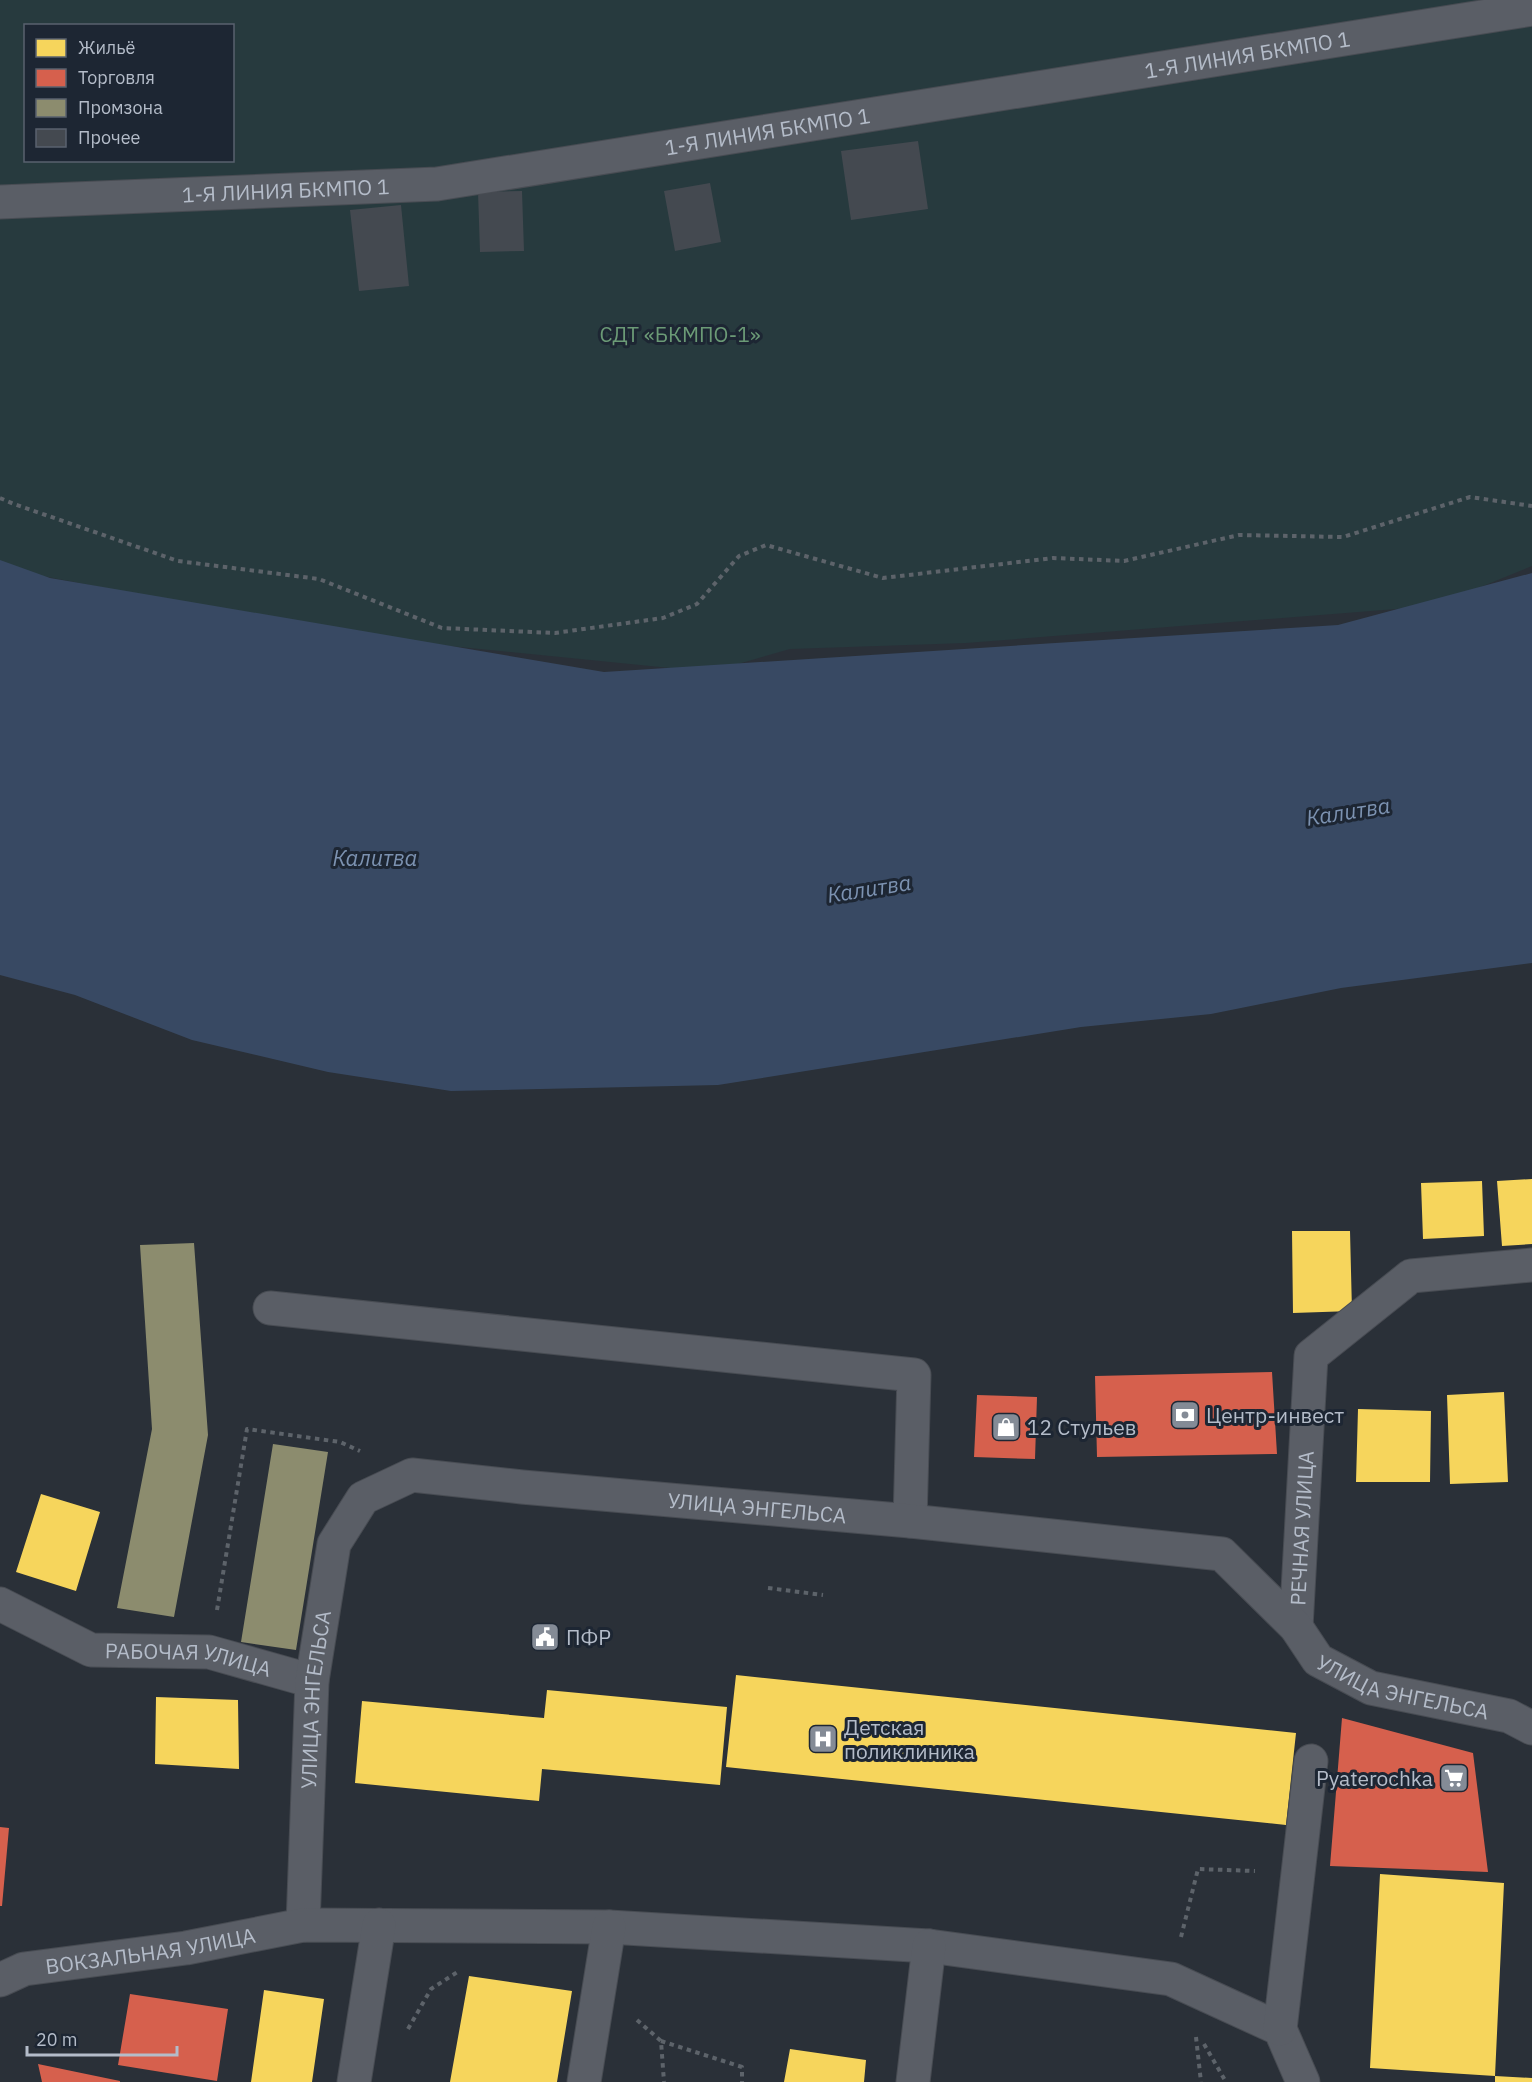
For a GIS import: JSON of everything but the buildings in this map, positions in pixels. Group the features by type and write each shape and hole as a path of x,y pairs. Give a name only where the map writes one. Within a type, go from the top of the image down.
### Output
{"street":[{"name":"1-Я ЛИНИЯ БКМПО 1","path":"0,202 437,184 1532,9"},
{"name":"РЕЧНАЯ УЛИЦА","path":"1296,1627 1311,1356 1411,1276 1532,1265"},
{"path":"270,1308 914,1375 910,1521"},
{"name":"УЛИЦА ЭНГЕЛЬСА","path":"303,1925 312,1681 334,1544 363,1498 412,1475 910,1521 1222,1554 1296,1627 1318,1660 1371,1688 1509,1716 1532,1728"},
{"name":"РАБОЧАЯ УЛИЦА","path":"0,1604 91,1650 209,1652 312,1681"},
{"path":"1303,2082 1280,2029 1311,1761"},
{"name":"ВОКЗАЛЬНАЯ УЛИЦА","path":"0,1980 24,1970 186,1948 303,1925 609,1927 929,1946 1172,1979 1280,2029"},
{"path":"354,2082 380,1925"},
{"path":"584,2082 609,1927"},
{"path":"913,2082 929,1946"}],"path":[{"path":"0,498 178,561 319,579 442,628 555,633 663,618 689,608 697,604 739,556 766,545 883,578 1053,558 1124,561 1239,535 1343,537 1470,497 1532,506"},
{"path":"209,1652 247,1429 340,1442 412,1475"},
{"path":"768,1588 824,1595"},
{"path":"1172,1979 1198,1869 1298,1873"},
{"path":"405,2035 431,1989 464,1967"},
{"path":"600,1989 661,2041 742,2067 742,2082"},
{"path":"1201,2082 1195,2028 1226,2082"},
{"path":"661,2041 664,2082"}],"green space":[{"name":"СДТ «БКМПО-1»","path":"0,0 1532,0 1532,566 1434,606 966,643 790,649 710,672 369,638 0,568"}],"water":[{"name":"Калитва","path":"0,560 50,578 604,672 1338,625 1532,573 1532,963 1341,988 1211,1014 1081,1027 718,1085 451,1091 328,1072 192,1040 75,995 0,975"}],"place":[{"name":"Центр-инвест","path":"1185,1415"},
{"name":"12 Стульев","path":"1006,1427"},
{"name":"ПФР","path":"545,1637"},
{"name":"Детская поликлиника","path":"823,1739"},
{"name":"Pyaterochka","path":"1454,1778"}]}
